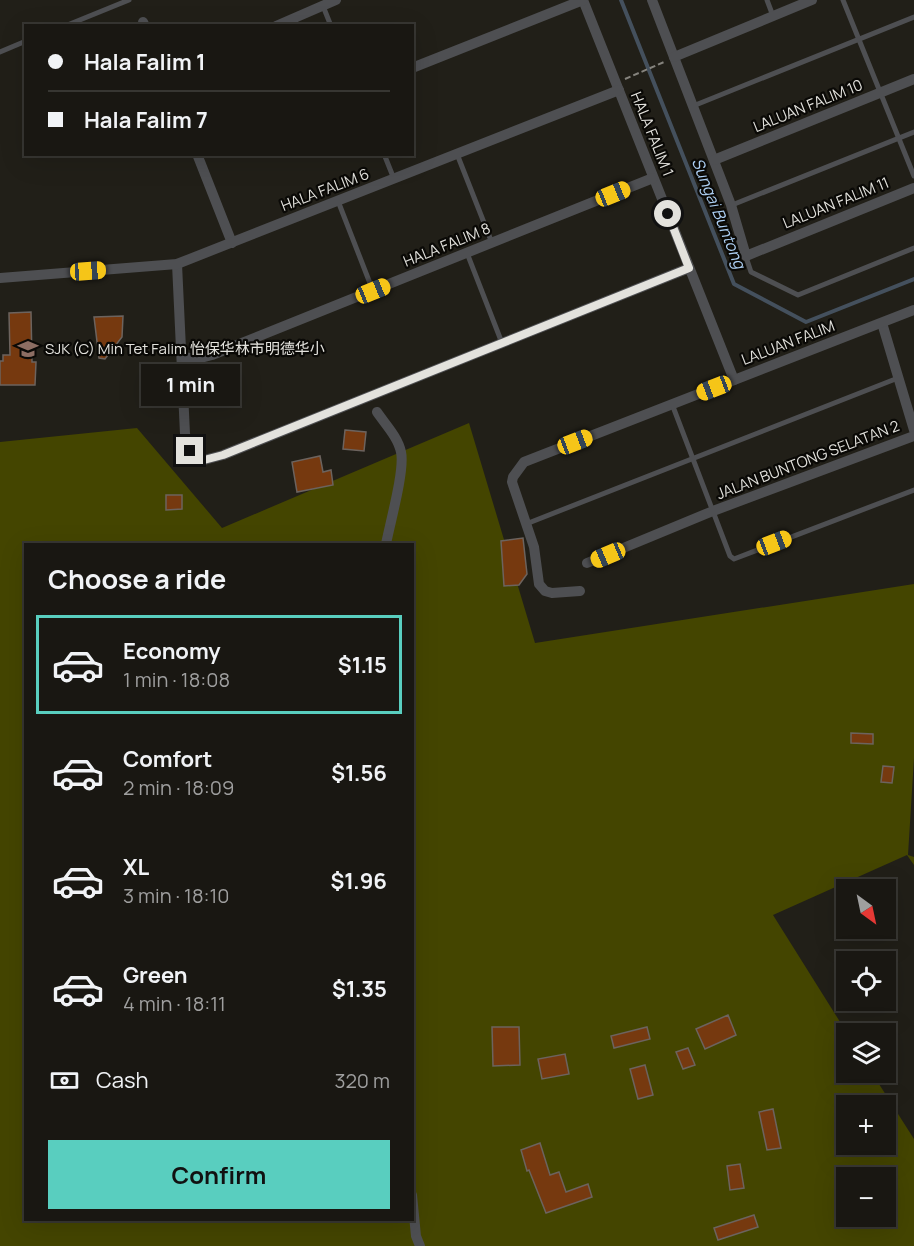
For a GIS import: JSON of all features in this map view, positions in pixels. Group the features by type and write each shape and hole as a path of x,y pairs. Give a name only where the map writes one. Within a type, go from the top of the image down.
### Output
{"street":[{"path":"281,24 336,0"},
{"path":"414,67 583,0"},
{"name":"HALA FALIM 1","path":"583,0 734,380"},
{"path":"652,0 731,205 746,256"},
{"path":"674,57 812,0"},
{"name":"LALUAN FALIM 10","path":"714,160 914,79"},
{"name":"HALA FALIM 6","path":"0,278 177,264 619,90"},
{"path":"197,156 232,243"},
{"name":"HALA FALIM 8","path":"183,357 197,359 212,355 653,178"},
{"name":"LALUAN FALIM 11","path":"746,256 914,188"},
{"path":"177,264 185,434 190,451 204,460 223,455 689,268"},
{"name":"LALUAN FALIM","path":"580,591 552,593 545,591 539,584 534,547 512,482 524,462 914,310"},
{"path":"882,323 914,430"},
{"path":"377,412 398,442 401,453 401,467 386,543"},
{"name":"JALAN BUNTONG SELATAN 2","path":"587,563 713,511 914,436"},
{"path":"414,1216 416,1236 420,1246"}],"lane":[{"path":"70,24 129,0"},
{"path":"767,0 773,16"},
{"path":"843,0 914,176"},
{"path":"323,6 330,24"},
{"path":"693,106 914,17"},
{"path":"0,52 24,42"},
{"path":"731,205 914,132"},
{"path":"457,154 492,243"},
{"path":"385,156 394,179"},
{"path":"338,201 373,291"},
{"path":"746,256 751,272 798,295 914,248"},
{"path":"467,253 502,342"},
{"path":"526,524 898,378"},
{"path":"672,404 730,556 734,559 914,490"}],"path":[{"path":"633,76 656,66"}],"shaded area":[{"path":"469,423 535,643 914,584 914,758 908,855 914,857 914,865 907,855 853,879 836,879 836,887 773,915 841,1023 836,1023 836,1083 878,1083 886,1095 836,1095 836,1155 896,1155 896,1111 914,1139 914,1246 0,1246 0,442 137,428 222,528"}],"building":[{"path":"31,312 32,362 36,362 35,385 0,385 0,361 3,361 3,355 10,355 9,313"},
{"path":"123,316 122,337 105,359 99,358 94,317"},
{"path":"345,430 366,432 364,451 343,449"},
{"path":"320,456 323,472 331,470 333,485 297,492 292,462"},
{"path":"166,495 182,495 182,509 166,510"},
{"path":"523,538 527,574 519,585 504,586 501,541"},
{"path":"851,733 873,734 873,744 851,743"},
{"path":"883,766 894,767 892,783 881,782"},
{"path":"728,1015 736,1035 705,1049 696,1029"},
{"path":"492,1027 519,1027 520,1065 493,1066"},
{"path":"647,1027 650,1039 614,1048 611,1036"},
{"path":"688,1048 695,1065 683,1069 676,1052"},
{"path":"565,1054 569,1074 542,1079 538,1059"},
{"path":"645,1065 653,1095 638,1099 630,1069"},
{"path":"773,1109 781,1148 767,1150 759,1112"},
{"path":"540,1143 550,1175 559,1172 566,1192 588,1184 592,1197 546,1213 529,1170 527,1171 521,1150"},
{"path":"740,1164 744,1188 730,1190 727,1166"},
{"path":"754,1215 758,1227 718,1240 714,1228"}],"waterway":[{"name":"Sungai Buntong","path":"621,0 734,284 806,322 914,279"}],"place":[{"name":"SJK (C) Min Tet Falim 怡保华林市明德华小","path":"28,349"}],"route":[{"path":"190,451 204,460 223,455 689,268 668,214"}]}
